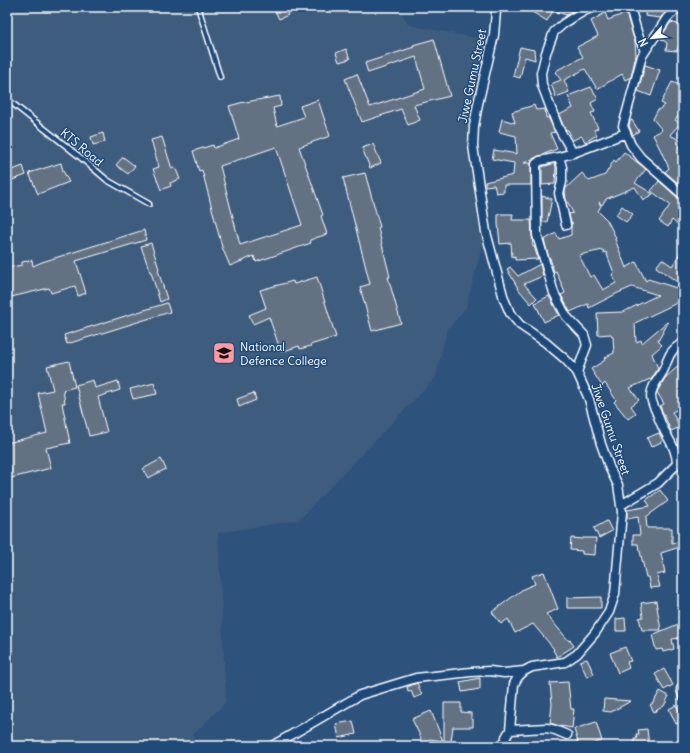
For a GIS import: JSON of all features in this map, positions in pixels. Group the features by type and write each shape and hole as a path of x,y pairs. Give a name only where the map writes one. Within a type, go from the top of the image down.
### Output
{"street":[{"name":"Jiwe Gumu Street","path":"272,746 360,695 416,678 471,672 490,671 504,673 524,671 532,667 565,662 577,654 595,633 609,612 615,594 622,512 618,485 610,469 601,444 589,399 576,372 565,359 545,342 520,325 510,313 504,299 486,232 473,146 474,126 478,104 494,35 496,7"},
{"path":"573,154 558,127 542,85 541,73 546,53 554,32 580,13 595,7"},
{"path":"630,7 638,35 645,51"},
{"path":"679,7 667,18 642,56 623,126 631,145 641,158 683,194"},
{"path":"576,372 587,345 586,339 566,316 554,293 536,235 536,164 540,160 573,154 626,133"},
{"path":"559,157 562,167 562,182 559,193 566,225"},
{"path":"621,505 658,483 680,462 654,408 651,397 653,388 664,369 669,355 674,349 683,343"},
{"path":"505,746 506,738 510,730 514,684 524,671"},
{"path":"510,730 547,728 567,735"}],"lane":[{"path":"198,7 220,77"},
{"name":"KTS Road","path":"7,99 107,180 149,204"}],"shaded area":[{"name":"National Defence College","path":"7,7 398,7 409,25 492,41 471,153 484,239 466,308 447,330 436,377 299,520 218,533 226,702 193,735 197,746 7,746"}],"building":[{"path":"273,7 284,7 288,15 279,19"},
{"path":"524,7 572,7 571,13 567,15 553,11 547,21"},
{"path":"646,7 665,9 665,13 660,18 645,16"},
{"path":"605,13 608,20 626,13 635,42 636,55 631,77 625,80 622,74 597,89 585,69 564,80 569,92 556,97 551,84 561,80 555,72 583,57 577,47 598,36 591,21"},
{"path":"671,22 683,26 683,34 677,51 666,50 667,43 660,38"},
{"path":"434,39 450,96 414,105 420,120 408,125 401,109 362,122 345,79 357,74 370,107 425,89 416,57 368,73 365,63 414,47 413,45"},
{"path":"520,47 534,50 535,60 525,57 520,78 513,76"},
{"path":"346,49 350,59 339,62 336,53"},
{"path":"645,65 660,70 651,96 638,91"},
{"path":"672,82 683,86 683,110 675,120 678,122 682,121 670,135 682,141 679,147 683,149 683,176 678,183 665,172 669,168 653,135 662,130 653,119 657,111 665,105 661,103"},
{"path":"591,87 598,99 591,103 595,112 591,113 598,128 594,130 597,135 585,142 582,136 573,140 568,130 566,130 563,125 559,115 573,108 568,96"},
{"path":"280,96 281,106 273,108 277,126 304,117 300,106 318,100 330,136 299,147 323,215 321,216 327,234 310,240 311,243 256,262 254,256 230,266 222,247 202,170 199,171 193,151 213,145 214,148 239,139 229,106","holes":["276,147 302,225 240,245 220,166"]},
{"path":"534,105 536,110 545,109 546,118 548,117 555,132 550,133 557,149 524,163 531,163 531,185 504,185 504,192 496,193 494,185 485,186 485,182 513,175 514,163 492,159 494,150 517,154 516,136 499,132 502,119 515,123 512,112"},
{"path":"632,120 639,131 633,135 629,126 630,121"},
{"path":"103,133 105,142 93,145 91,137"},
{"path":"162,137 172,169 175,167 180,179 170,183 171,186 161,190 153,169 159,167 151,140"},
{"path":"373,144 381,163 370,168 362,148"},
{"path":"624,152 646,169 635,183 653,194 643,200 635,187 606,199 602,205 599,202 601,206 598,211 607,220 616,238 615,239 626,268 636,262 646,281 648,279 683,290 683,298 681,301 635,323 636,342 641,340 642,343 667,322 668,323 658,341 662,345 652,354 658,368 657,370 651,380 650,379 630,388 639,400 631,406 636,413 628,419 614,402 616,400 605,383 602,386 591,369 605,360 604,358 614,353 613,337 611,334 598,335 597,313 623,312 658,295 632,287 589,308 588,304 570,312 561,295 565,293 556,271 554,272 544,240 556,233 559,239 571,235 571,224 573,223 571,223 569,214 573,213 566,199 566,188 582,173 589,181 605,175 614,160 616,162","holes":["603,250 604,253 606,252 616,283 603,290 594,275 590,277 579,255"]},
{"path":"123,157 135,166 128,174 116,165"},
{"path":"61,163 63,171 69,182 38,194 29,173"},
{"path":"555,163 555,184 542,185 542,167"},
{"path":"23,166 26,175 7,182 7,172"},
{"path":"365,173 380,227 378,228 390,277 388,277 401,323 372,331 360,287 370,284 343,178"},
{"path":"659,181 679,199 683,200 683,229 672,220 668,227 659,221 670,205 651,191"},
{"path":"542,196 552,199 547,222 542,222"},
{"path":"622,206 633,214 626,222 616,215"},
{"path":"498,214 513,214 512,220 531,220 533,247 534,246 538,259 515,260 515,256 512,257 511,243 500,244"},
{"path":"144,230 146,240 76,261 86,293 78,296 75,286 51,293 49,288 7,298 7,268 22,265 22,262 32,260 33,266"},
{"path":"151,243 167,299 160,302 141,246"},
{"path":"683,248 683,286 656,267 662,259 672,266"},
{"path":"540,264 543,276 524,284 537,298 531,304 519,290 507,269 510,267 518,276"},
{"path":"317,277 336,337 300,349 299,346 281,352 269,317 253,324 249,315 266,308 260,290 293,281 294,284"},
{"path":"549,296 559,315 544,322 535,303"},
{"path":"167,303 170,312 67,344 64,335"},
{"path":"69,361 75,387 63,390 65,403 62,403 70,443 46,448 51,468 7,479 7,443 47,433 38,393 53,390 47,366"},
{"path":"683,362 683,407 672,412 680,427 671,431 660,406 664,404 657,392 665,378"},
{"path":"93,380 95,388 118,381 120,390 98,397 107,432 89,436 76,385"},
{"path":"154,383 157,394 133,399 130,389"},
{"path":"254,393 256,400 239,407 237,399"},
{"path":"659,433 663,441 651,447 647,438"},
{"path":"161,459 166,469 148,478 143,469"},
{"path":"660,490 668,501 646,517 647,528 672,528 672,543 683,541 683,546 661,553 665,573 657,575 660,587 650,588 638,544 633,544 633,535 640,535 638,517 627,519 627,510 650,506 646,500"},
{"path":"607,521 612,531 599,538 594,528"},
{"path":"571,538 596,538 595,555 582,554 582,551 570,550"},
{"path":"544,572 558,609 546,614 574,646 557,657 553,650 554,649 533,624 515,633 508,619 501,624 492,612 523,589 535,584 532,576"},
{"path":"601,597 601,608 567,608 567,598"},
{"path":"656,601 661,630 642,630 639,618 643,617 641,603"},
{"path":"625,618 626,631 616,631 616,619"},
{"path":"683,622 683,638 672,639 674,649 663,652 662,649 656,650 652,635"},
{"path":"625,647 631,661 627,662 629,668 618,673 610,653"},
{"path":"587,659 594,674 587,677 580,661"},
{"path":"664,669 673,685 664,690 655,674"},
{"path":"480,678 480,689 462,692 460,682"},
{"path":"568,682 571,709 574,709 572,728 550,723 552,704 550,683"},
{"path":"417,683 422,695 414,698 411,691 408,692 407,687"},
{"path":"660,691 669,696 664,706 654,712 650,705 653,703"},
{"path":"604,699 631,701 611,712 603,711"},
{"path":"444,703 461,703 461,712 471,713 471,719 473,719 473,727 453,727 451,742 444,741"},
{"path":"676,705 680,713 683,712 683,721 676,724 669,709"},
{"path":"431,711 443,741 429,739 429,746 420,746 421,738 412,719"},
{"path":"353,721 356,734 339,738 336,724"},
{"path":"596,722 602,741 585,746 579,746 574,729"},
{"path":"647,729 649,746 634,746 634,739 637,739 636,734 639,734 638,730"}],"place":[{"name":"National Defence College","path":"224,353"}]}
